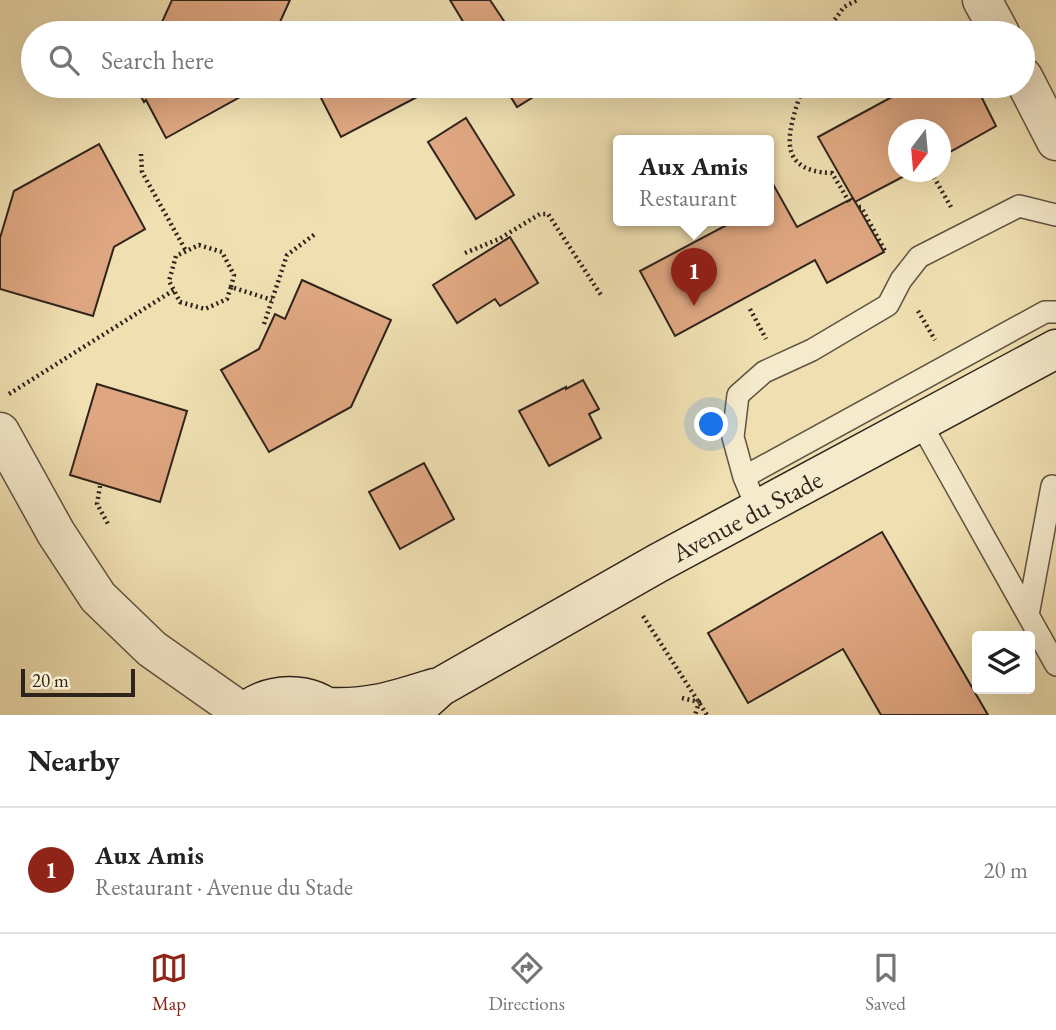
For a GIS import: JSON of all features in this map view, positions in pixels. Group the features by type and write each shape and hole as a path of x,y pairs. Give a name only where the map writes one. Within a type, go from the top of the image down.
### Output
{"main road":[{"path":"982,0 993,21"},
{"path":"1033,98 1056,141"},
{"name":"Avenue du Stade","path":"409,715 440,687 622,584 751,493 920,422 1056,349"},
{"path":"0,432 56,533 98,597 152,649 242,714"},
{"name":"Avenue du Stade","path":"242,714 262,701 285,695 307,698 332,711 382,704 440,687"}],"lane":[{"path":"1056,215 1019,206 919,257 901,281 888,305 812,350 764,372 738,395 733,437 751,493 1045,312 1056,312"},
{"path":"920,422 1056,665"},
{"path":"1028,615 1052,486"}],"path":[{"path":"840,0 844,7"},
{"path":"834,21 844,7 857,0"},
{"path":"799,98 790,128 789,145 803,167 814,173 832,173 851,205"},
{"path":"141,154 142,172 187,251"},
{"path":"937,182 965,232"},
{"path":"465,253 499,239 540,214 548,214 601,295"},
{"path":"264,324 287,255 315,234"},
{"path":"199,245 222,252 234,275 227,299 205,309 180,302 169,281 176,256 187,251 199,245"},
{"path":"231,287 272,300"},
{"path":"0,400 174,290"},
{"path":"100,486 97,505 108,524"},
{"path":"622,584 707,715"},
{"path":"682,698 699,702"},
{"path":"695,715 699,702"}],"building":[{"path":"172,0 290,0 280,21 162,21"},
{"path":"450,0 490,0 504,21 463,21"},
{"path":"142,98 238,98 166,138 146,100 144,102"},
{"path":"321,98 415,98 341,137"},
{"path":"511,98 532,98 517,107"},
{"path":"890,98 982,98 996,126 951,151 951,119 888,119 888,182 893,182 855,202 818,137"},
{"path":"466,118 514,195 476,219 428,142"},
{"path":"99,144 145,229 114,247 93,316 0,289 0,238 14,191"},
{"path":"774,186 797,227 853,198 884,252 827,283 815,260 675,336 640,271 725,226 774,226"},
{"path":"510,237 538,283 500,306 495,299 457,323 433,285"},
{"path":"302,280 391,320 351,407 269,452 221,370 259,349 275,314 285,319"},
{"path":"583,380 599,409 589,414 601,438 549,466 519,411"},
{"path":"97,384 187,411 160,502 70,475"},
{"path":"424,463 454,519 400,549 369,492"},
{"path":"882,532 972,687 972,694 976,694 988,715 881,715 843,649 748,703 708,633"}],"place":[{"name":"Aux Amis","path":"694,306"}]}
